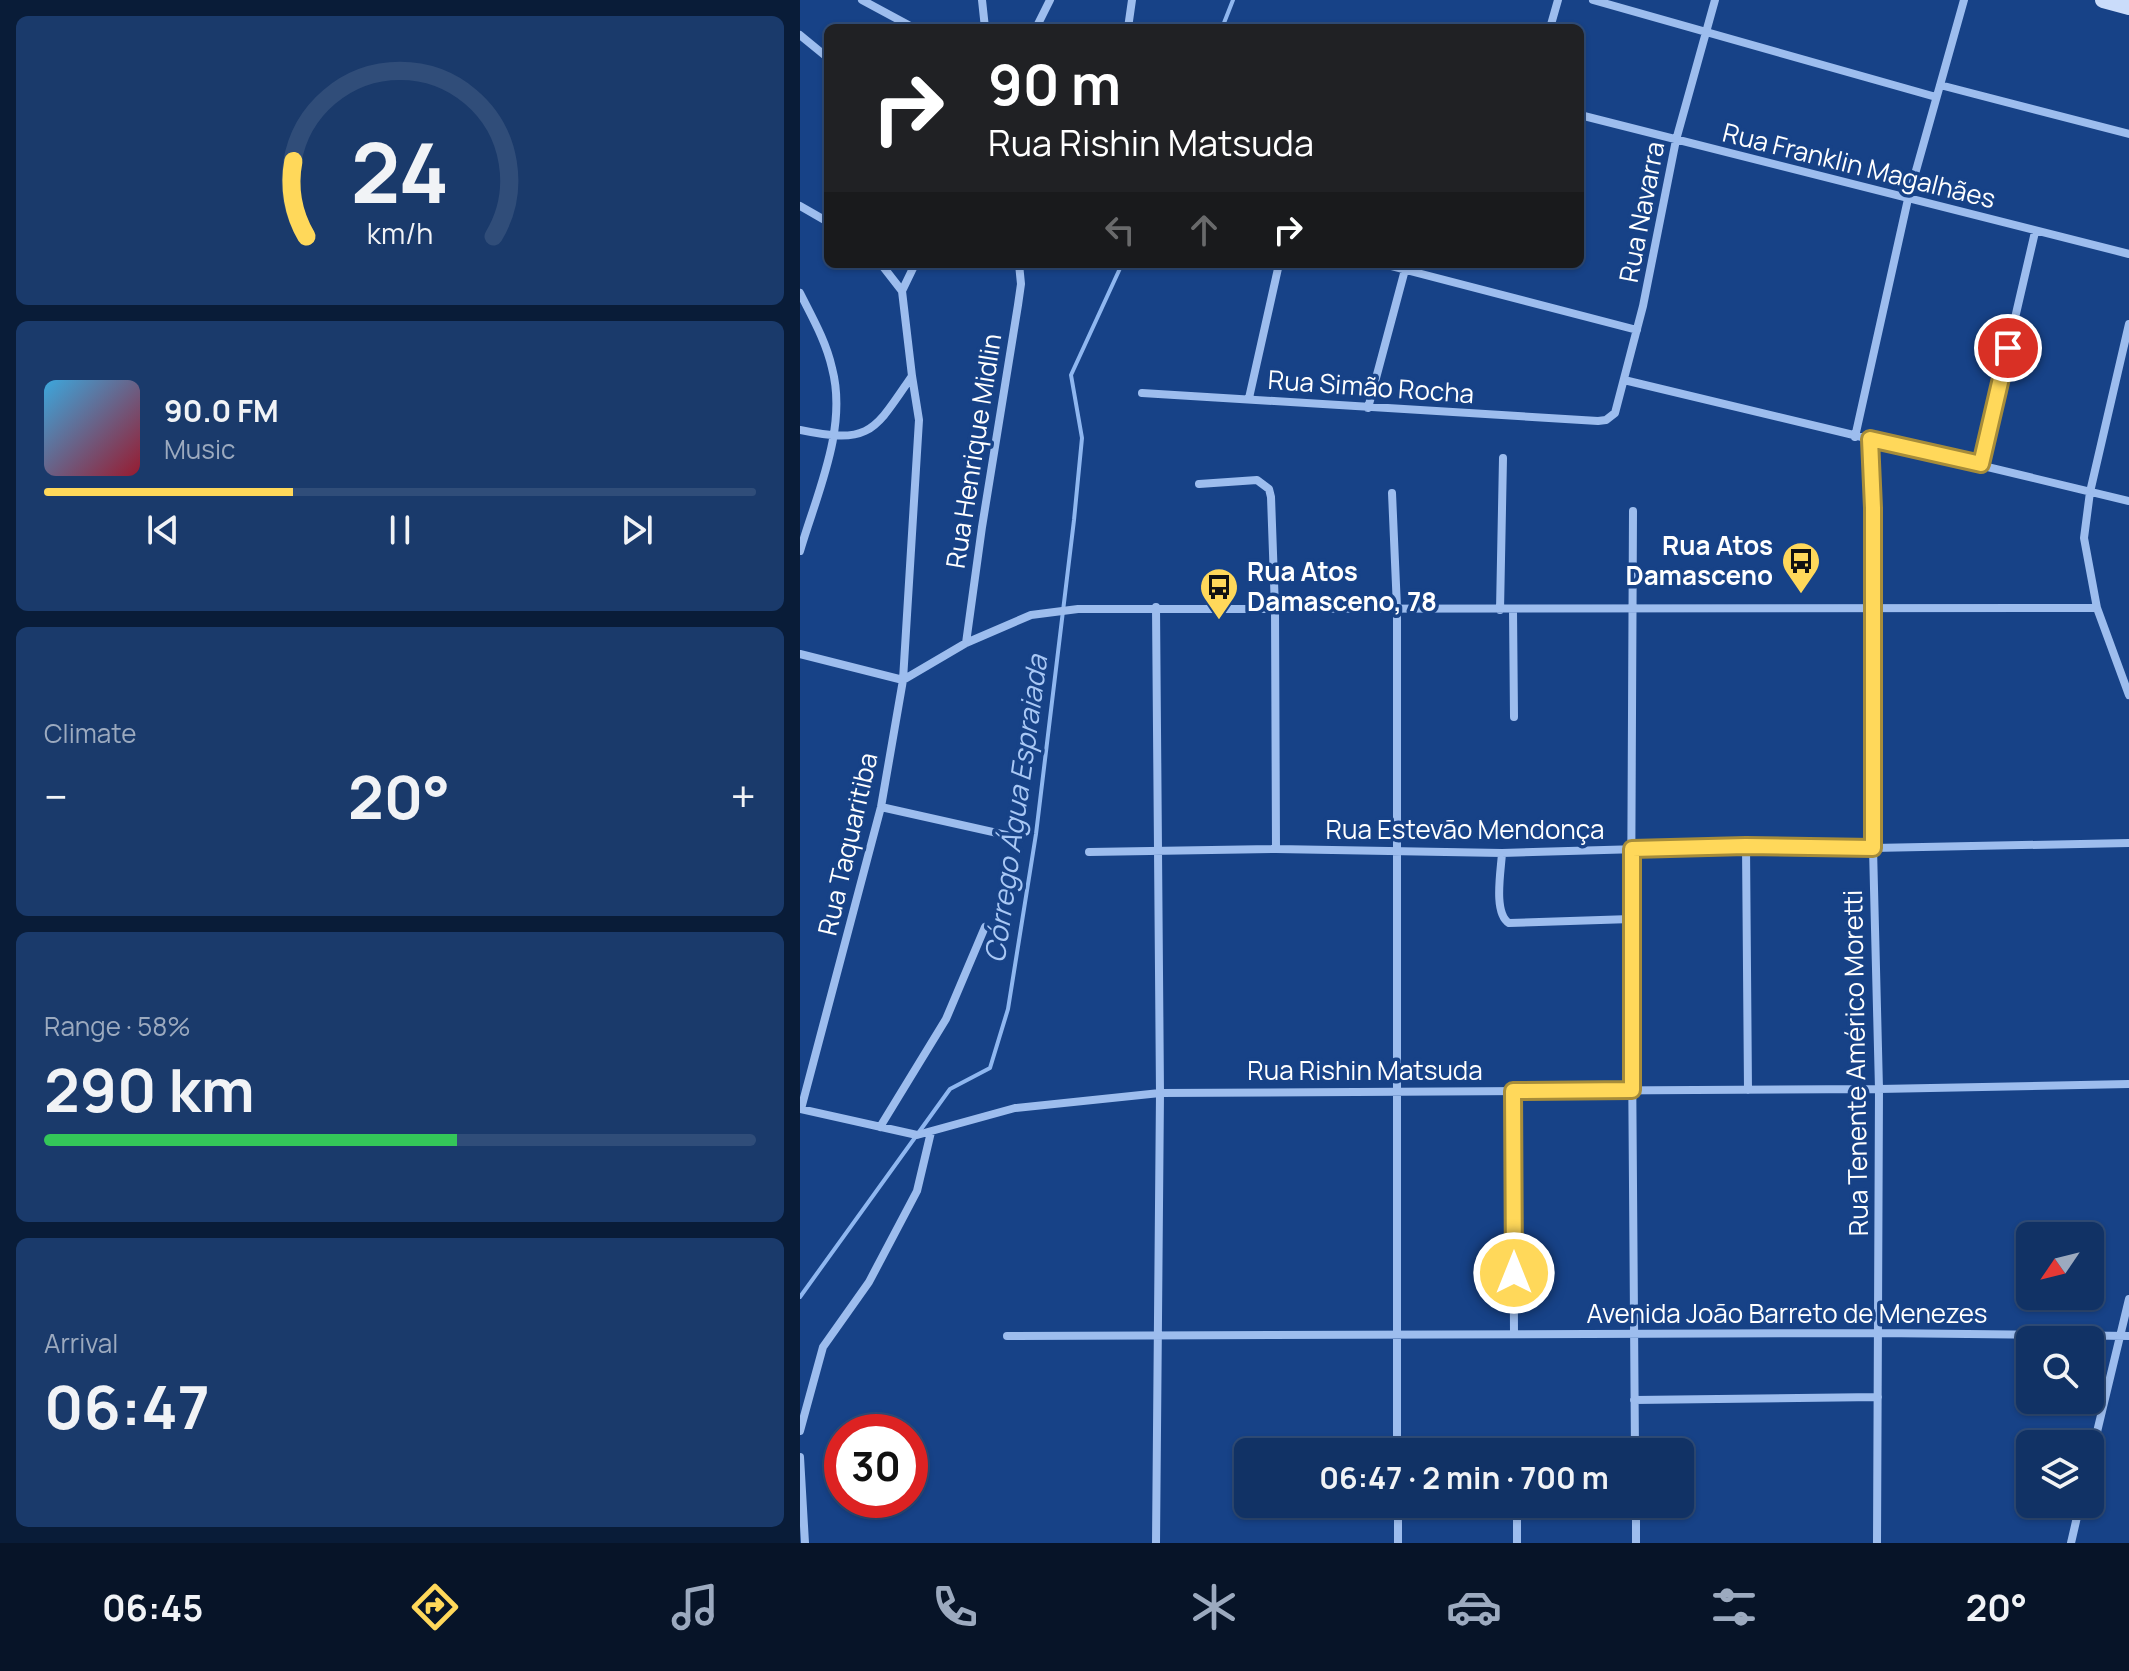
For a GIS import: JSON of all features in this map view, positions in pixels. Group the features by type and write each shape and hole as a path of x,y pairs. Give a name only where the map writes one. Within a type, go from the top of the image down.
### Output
{"street":[{"path":"862,0 907,24"},
{"path":"982,0 985,24"},
{"path":"1039,24 1050,0"},
{"path":"1129,24 1132,0"},
{"path":"1551,24 1558,0"},
{"path":"1593,0 1936,97"},
{"name":"Rua Navarra","path":"1598,421 1606,420 1615,413 1637,330 1676,140 1715,0"},
{"path":"1855,437 1908,199 1964,0"},
{"path":"2103,0 2129,7"},
{"path":"800,35 824,55"},
{"path":"1940,85 2129,134"},
{"name":"Rua Franklin Magalhães","path":"1584,116 2129,254"},
{"path":"800,206 824,220"},
{"path":"1981,464 2035,232"},
{"path":"884,268 902,291 913,268"},
{"name":"Rua Henrique Midlin","path":"966,643 1021,284 1019,268"},
{"path":"1249,398 1278,268"},
{"path":"1368,408 1406,268"},
{"path":"1410,268 1637,330"},
{"name":"Rua Taquaritiba","path":"800,1109 881,807 903,680 919,420 902,291"},
{"path":"800,293 820,333 833,369 836,397 834,437 800,551"},
{"path":"2129,324 2090,492 2084,538 2097,608 2129,695"},
{"path":"800,430 834,437 854,436 872,428 912,376"},
{"path":"1624,380 2129,501"},
{"name":"Rua Simão Rocha","path":"1142,393 1598,421"},
{"name":"Rua Tenente Américo Moretti","path":"1870,439 1873,848 1879,1089 1877,1543"},
{"path":"1500,610 1503,458"},
{"path":"1199,484 1257,480 1269,489 1275,609 1276,849"},
{"path":"1392,493 1397,608 1397,1438"},
{"path":"1633,511 1631,919 1635,1438"},
{"path":"1156,607 1160,1093 1156,1543"},
{"path":"800,654 903,680 966,643 1031,615 1078,609 2097,608"},
{"path":"1513,610 1514,717"},
{"path":"881,807 1020,838"},
{"name":"Rua Estevão Mendonça","path":"1089,852 1276,849 1502,853 1746,846 1873,848 2129,843"},
{"path":"1746,846 1748,1090"},
{"path":"1502,853 1500,910 1509,923 1631,919"},
{"path":"880,1127 946,1019 985,927"},
{"name":"Rua Rishin Matsuda","path":"800,1109 917,1135 1015,1108 1160,1093 1879,1089 2129,1084"},
{"path":"1513,1091 1514,1334"},
{"path":"800,1431 823,1347 869,1282 917,1191 931,1132"},
{"path":"2098,1430 2124,1336 2129,1299"},
{"name":"Avenida João Barreto de Menezes","path":"1007,1336 1156,1333 1879,1333 2124,1336"},
{"path":"1634,1400 1878,1397"},
{"path":"800,1457 805,1543"},
{"path":"1398,1518 1398,1543"},
{"path":"1517,1518 1517,1543"},
{"path":"1636,1518 1636,1543"},
{"path":"2071,1543 2077,1518"}],"waterway":[{"name":"Córrego Água Espraiada","path":"1224,24 1233,0"},
{"name":"Córrego Água Espraiada","path":"800,1297 950,1089 990,1068 1008,1009 1036,834 1074,520 1082,438 1071,375 1120,268"}],"place":[{"name":"Rua Atos Damasceno","path":"1801,595"},
{"name":"Rua Atos Damasceno, 78","path":"1219,621"}],"route":[{"path":"1514,1273 1513,1091 1632,1090 1632,849 1746,846 1873,848 1873,508 1870,439 1981,464 2008,348"}]}
